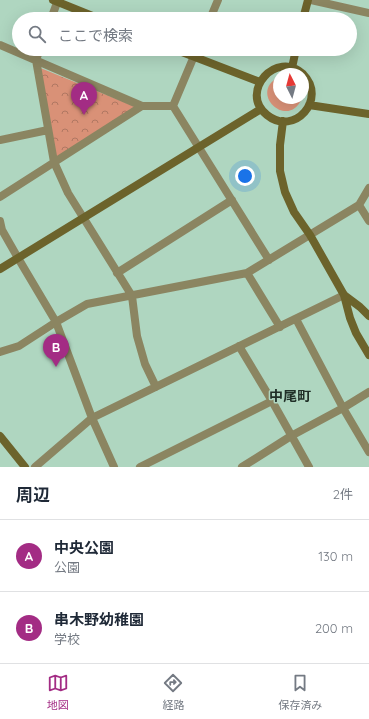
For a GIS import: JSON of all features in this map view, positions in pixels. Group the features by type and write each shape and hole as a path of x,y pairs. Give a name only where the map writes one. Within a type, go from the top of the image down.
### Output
{"street":[{"path":"213,12 218,0"},
{"path":"305,12 309,0 369,13"},
{"path":"53,12 56,1 83,12"},
{"path":"0,45 12,50"},
{"path":"26,56 142,106 173,106"},
{"path":"37,56 36,60 54,162 68,193 132,296 137,336 145,364 156,387"},
{"path":"173,106 194,56"},
{"path":"202,56 260,82"},
{"path":"278,68 292,68 295,56"},
{"path":"273,69 265,74 257,91 261,109 274,119 283,121 296,119 301,116 310,105 312,96 309,82"},
{"path":"310,105 369,114"},
{"path":"0,197 142,106"},
{"path":"173,106 269,260"},
{"path":"0,269 261,109"},
{"path":"283,121 280,145 280,171 285,192 294,212 310,235 344,295 350,318 356,333 369,355"},
{"path":"0,140 48,130"},
{"path":"0,352 19,346 87,304 247,273 359,205 369,188"},
{"path":"117,273 232,200"},
{"path":"359,205 369,221"},
{"path":"0,221 2,230 56,322 92,418 114,467"},
{"path":"247,273 280,327"},
{"path":"344,295 369,316"},
{"path":"36,467 92,418 344,295"},
{"path":"296,319 343,408 369,452"},
{"path":"239,346 309,467"},
{"path":"242,467 291,436 369,392"},
{"path":"140,467 272,401"},
{"path":"0,436 25,467"}],"green space":[{"path":"38,67 136,107 57,160"},
{"path":"273,82 273,104 298,104 296,107 288,111 281,110 274,106 269,99 267,92 270,84"}],"place":[{"name":"中央公園","path":"84,115"},
{"name":"串木野幼稚園","path":"56,367"}],"district":[{"name":"中尾町","path":"290,396"}]}
